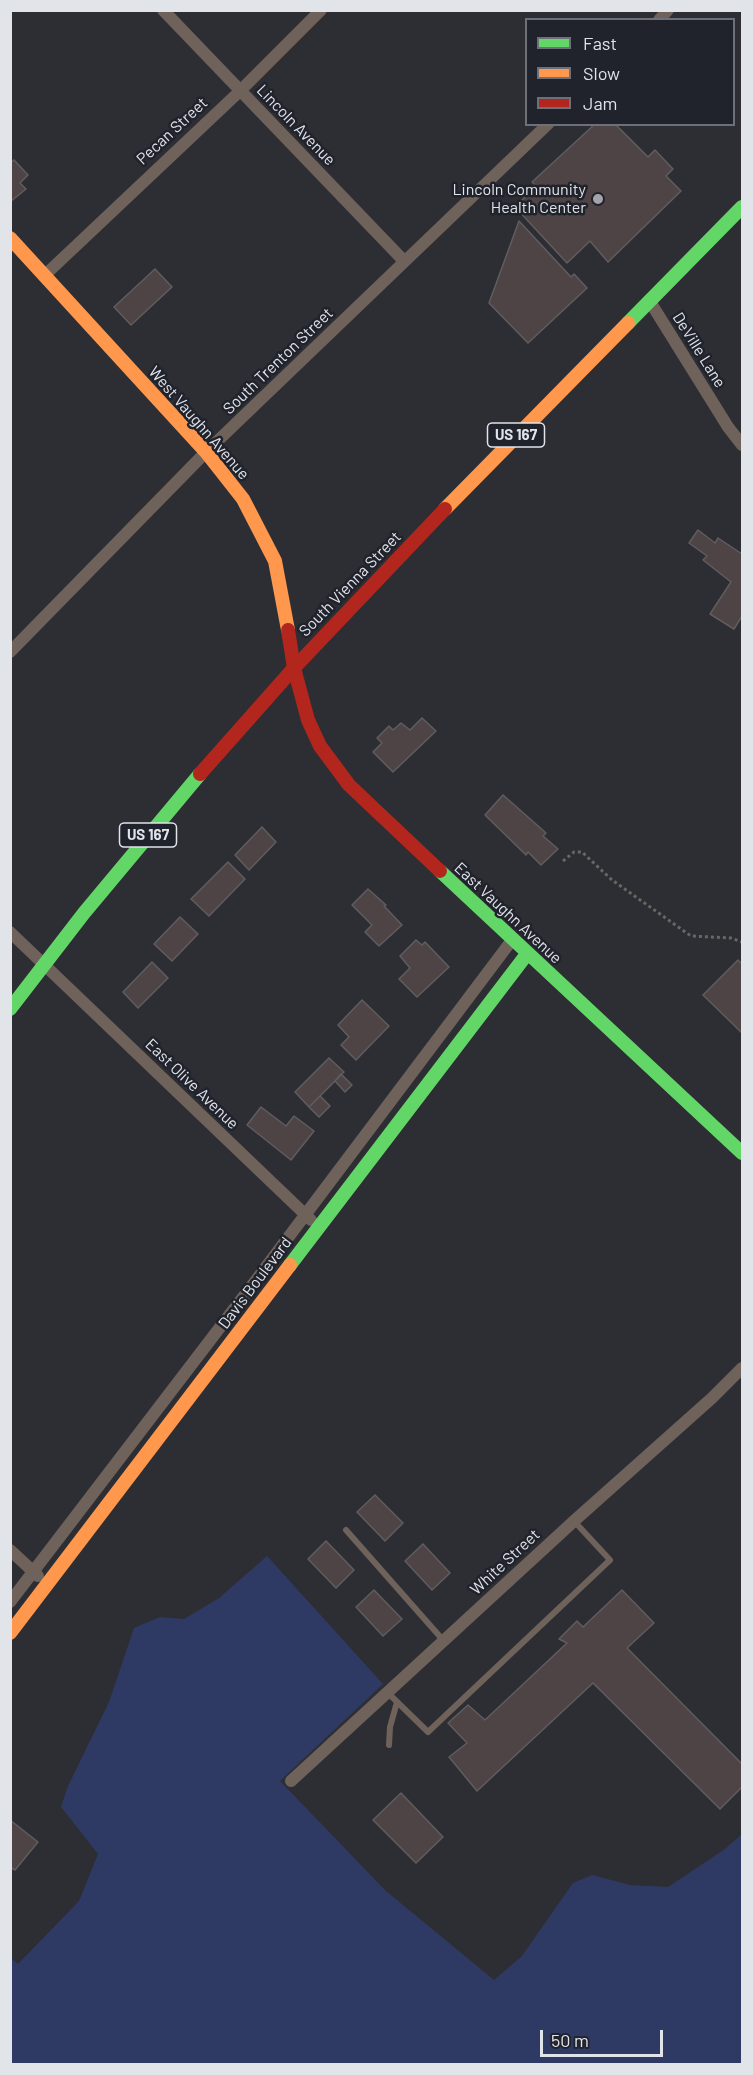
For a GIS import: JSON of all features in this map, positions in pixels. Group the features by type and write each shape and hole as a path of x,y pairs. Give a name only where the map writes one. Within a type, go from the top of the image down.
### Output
{"main road":[{"name":"South Vienna Street","path":"10,1009 84,913 193,782 294,668 473,479 742,207"},
{"name":"West Vaughn Avenue","path":"10,238 206,452 243,499 274,561 285,608 294,668"},
{"name":"East Vaughn Avenue","path":"294,668 308,720 320,746 349,785 742,1153"},
{"name":"Davis Boulevard","path":"10,1633 527,954"}],"street":[{"name":"Lincoln Avenue","path":"164,10 404,261"},
{"name":"Pecan Street","path":"45,275 321,10"},
{"name":"South Trenton Street","path":"10,652 206,452 546,126"},
{"name":"DeVille Lane","path":"649,300 728,428 742,445"},
{"name":"East Olive Avenue","path":"10,932 318,1227"},
{"name":"Davis Boulevard","path":"10,1602 306,1215 512,940"},
{"name":"White Street","path":"291,1781 573,1521 712,1398 742,1368"},
{"path":"10,1550 47,1585"}],"lane":[{"path":"387,1692 428,1732 610,1560 573,1521"},
{"path":"346,1530 443,1640"},
{"path":"389,1745 390,1727 397,1702"}],"path":[{"path":"563,861 574,852 582,852 612,880 691,936 731,938 742,942"}],"shaded area":[{"path":"267,1556 383,1684 280,1781 386,1891 494,1980 522,1956 573,1883 592,1875 630,1885 668,1887 725,1849 742,1834 742,2064 11,2064 11,1958 18,1964 79,1901 98,1854 61,1807 68,1786 109,1702 134,1628 160,1617 184,1619 219,1598"}],"building":[{"name":"Lincoln Community Health Center","path":"593,126 617,126 648,157 655,150 673,169 666,176 681,191 608,262 590,241 567,263 515,207 536,186 532,182"},
{"path":"14,160 28,175 20,183 26,189 10,202 10,163"},
{"path":"519,221 571,277 574,274 587,288 528,343 489,303"},
{"path":"155,269 172,287 131,325 114,307"},
{"path":"698,530 715,543 718,538 742,554 742,616 734,629 710,614 731,582 703,560 707,556 689,543"},
{"path":"422,718 436,731 393,772 373,752 382,743 377,738 389,726 393,730 401,723 410,730"},
{"path":"503,795 546,833 543,836 558,849 541,865 528,852 526,855 485,815"},
{"path":"262,827 276,842 249,870 235,855"},
{"path":"228,862 245,879 209,916 191,899"},
{"path":"368,889 386,905 384,906 402,925 379,946 365,932 372,925 352,905"},
{"path":"180,917 198,934 172,961 154,944"},
{"path":"416,940 422,945 425,942 449,967 417,997 399,979 410,968 400,956"},
{"path":"738,960 742,964 742,1033 703,995"},
{"path":"152,962 168,978 138,1008 123,992"},
{"path":"362,1000 389,1026 356,1060 341,1045 349,1037 338,1025"},
{"path":"329,1058 344,1072 309,1107 295,1092"},
{"path":"341,1074 352,1085 345,1092 335,1081"},
{"path":"320,1096 330,1106 319,1117 309,1107"},
{"path":"261,1107 286,1126 294,1116 314,1131 291,1160 247,1125"},
{"path":"375,1495 403,1523 385,1541 357,1512"},
{"path":"326,1541 354,1570 336,1588 308,1559"},
{"path":"423,1544 450,1573 432,1590 405,1561"},
{"path":"374,1590 402,1619 383,1636 356,1607"},
{"path":"622,1590 654,1623 627,1648 742,1764 742,1787 720,1809 593,1683 477,1791 449,1757 467,1743 448,1723 468,1705 485,1720 567,1643 559,1639 577,1621 583,1627"},
{"path":"401,1793 443,1837 416,1863 373,1820"},
{"path":"10,1820 38,1842 15,1870 10,1867"}],"traffic: fast":[{"path":"628,323 742,207"},
{"path":"10,1009 84,913 200,774"},
{"path":"440,871 742,1153"},
{"path":"290,1265 527,954"}],"traffic: slow":[{"path":"10,238 206,452 243,499 275,561 288,630"},
{"path":"445,509 628,323"},
{"path":"10,1633 290,1265"}],"traffic: jam":[{"path":"200,774 294,668 445,509"},
{"path":"288,630 294,668 308,720 320,746 349,785 440,871"}],"place":[{"name":"Lincoln Community Health Center","path":"598,199"}]}
